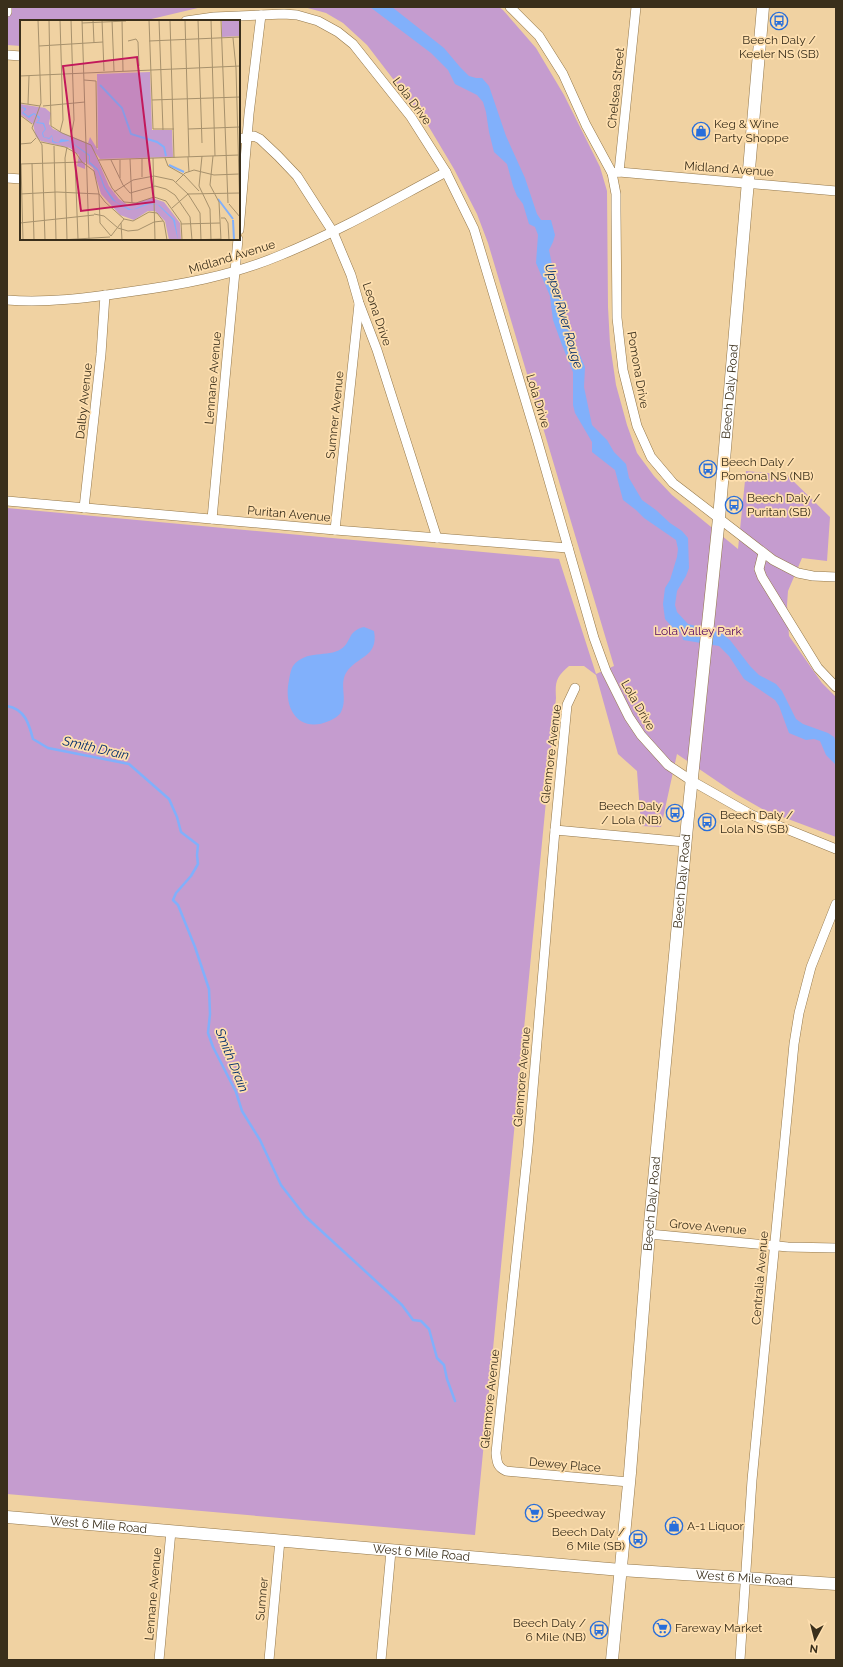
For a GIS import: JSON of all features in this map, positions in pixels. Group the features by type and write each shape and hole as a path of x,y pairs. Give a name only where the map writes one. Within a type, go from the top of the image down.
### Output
{"main road":[{"name":"Beech Daly Road","path":"612,1660 629,1482 649,1234 686,842 719,518 763,7"},
{"name":"West 6 Mile Road","path":"7,1516 391,1551 621,1570 836,1584"}],"street":[{"path":"7,12 8,7"},
{"name":"Pomona Drive","path":"510,7 539,36 556,61 597,148 616,172 617,318 623,370 637,426 651,457 673,483 763,553"},
{"name":"Chelsea Street","path":"616,172 636,7"},
{"name":"Lola Drive","path":"193,20 214,17 284,14 306,17 327,25 346,38 359,51 410,117 446,172 467,214 479,245 594,638 620,701 641,735 668,765 692,781 752,816 836,850"},
{"path":"240,207 243,137 261,15"},
{"path":"7,55 20,56"},
{"name":"Leona Drive","path":"243,137 254,136 260,139 278,156 296,176 333,232 351,275 359,303 380,358 437,538"},
{"name":"Midland Avenue","path":"7,300 58,300 105,295 183,284 235,271 279,256 333,232 446,172"},
{"name":"Midland Avenue","path":"616,172 836,190"},
{"path":"7,178 20,179"},
{"name":"Lennane Avenue","path":"212,519 238,240"},
{"name":"Dalby Avenue","path":"84,508 101,354 105,295"},
{"name":"Sumner Avenue","path":"335,530 359,303"},
{"name":"Puritan Avenue","path":"7,501 335,530 568,548"},
{"path":"836,577 813,576 798,573 781,565 763,553 760,569 762,577 818,668 836,687"},
{"name":"Glenmore Avenue","path":"500,1468 497,1463 496,1453 528,1147 567,705 575,688"},
{"path":"555,830 686,842"},
{"name":"Centralia Avenue","path":"740,1660 752,1480 794,1044 811,967 836,904"},
{"name":"Grove Avenue","path":"649,1234 775,1245 836,1248"},
{"name":"Dewey Place","path":"500,1468 514,1472 629,1482"},
{"name":"Lennane Avenue","path":"159,1660 171,1531"},
{"name":"Sumner","path":"269,1660 280,1540"},
{"path":"381,1660 391,1551"}],"green space":[{"path":"7,7 202,7 147,20 20,20 20,46 7,45"},
{"name":"Lola Valley Park","path":"304,7 499,7 503,10 536,48 564,95 600,167 607,191 608,307 610,344 616,385 627,425 637,453 654,476 672,495 738,549 746,471 787,475 830,517 827,561 802,558 788,591 787,605 789,636 822,683 836,697 836,837 764,810 736,794 677,754 661,827 641,826 637,771 618,754 596,675 584,666 569,666 561,673 557,680 475,1535 7,1494 7,508 559,559 596,674 614,666 488,243 477,214 454,169 426,122 367,45 343,23 326,13"}],"water":[{"name":"Upper River Rouge","path":"370,7 392,7 444,48 469,76 482,78 489,86 506,136 525,178 537,214 541,220 551,220 555,235 549,250 554,274 566,306 567,325 585,367 584,387 592,425 607,440 614,452 626,464 629,478 642,500 682,531 688,538 689,568 677,591 675,605 677,612 688,624 721,633 730,640 759,675 776,684 782,691 796,719 803,724 828,733 834,737 836,742 836,765 826,755 820,741 814,739 806,740 789,733 779,706 775,700 744,679 729,656 719,646 683,640 682,633 675,630 665,619 663,604 665,588 670,580 677,557 678,549 676,540 644,518 623,500 615,470 592,452 592,442 575,413 573,405 573,372 553,320 550,296 536,263 538,235 535,227 529,224 523,204 517,196 513,186 507,164 494,152 483,102 477,95 455,84 448,70 431,53"},
{"path":"364,627 374,631 375,640 373,647 366,656 350,667 346,673 343,682 344,702 338,716 319,724 303,722 297,718 289,705 288,696 290,673 293,666 304,657 336,652 347,643 355,631"}],"waterway":[{"name":"Smith Drain","path":"7,706 18,710 22,714 28,723 33,739 48,748 129,764 169,799 177,817 181,832 198,845 198,864 191,876 176,893 173,900 178,905 195,947 209,989 210,1014 208,1033 213,1047 236,1092 242,1111 260,1140 281,1185 305,1216 402,1305 413,1320 421,1321 429,1329 437,1358 444,1365 447,1379 455,1401"}],"place":[{"name":"Beech Daly / Keeler NS (SB)","path":"779,21"},
{"name":"Keg & Wine Party Shoppe","path":"701,131"},
{"name":"Beech Daly / Pomona NS (NB)","path":"708,469"},
{"name":"Beech Daly / Puritan (SB)","path":"734,505"},
{"name":"Beech Daly / Lola (NB)","path":"675,813"},
{"name":"Beech Daly / Lola NS (SB)","path":"707,822"},
{"name":"Speedway","path":"534,1513"},
{"name":"A-1 Liquor","path":"674,1526"},
{"name":"Beech Daly / 6 Mile (SB)","path":"638,1539"},
{"name":"Fareway Market","path":"662,1628"},
{"name":"Beech Daly / 6 Mile (NB)","path":"599,1630"}]}
